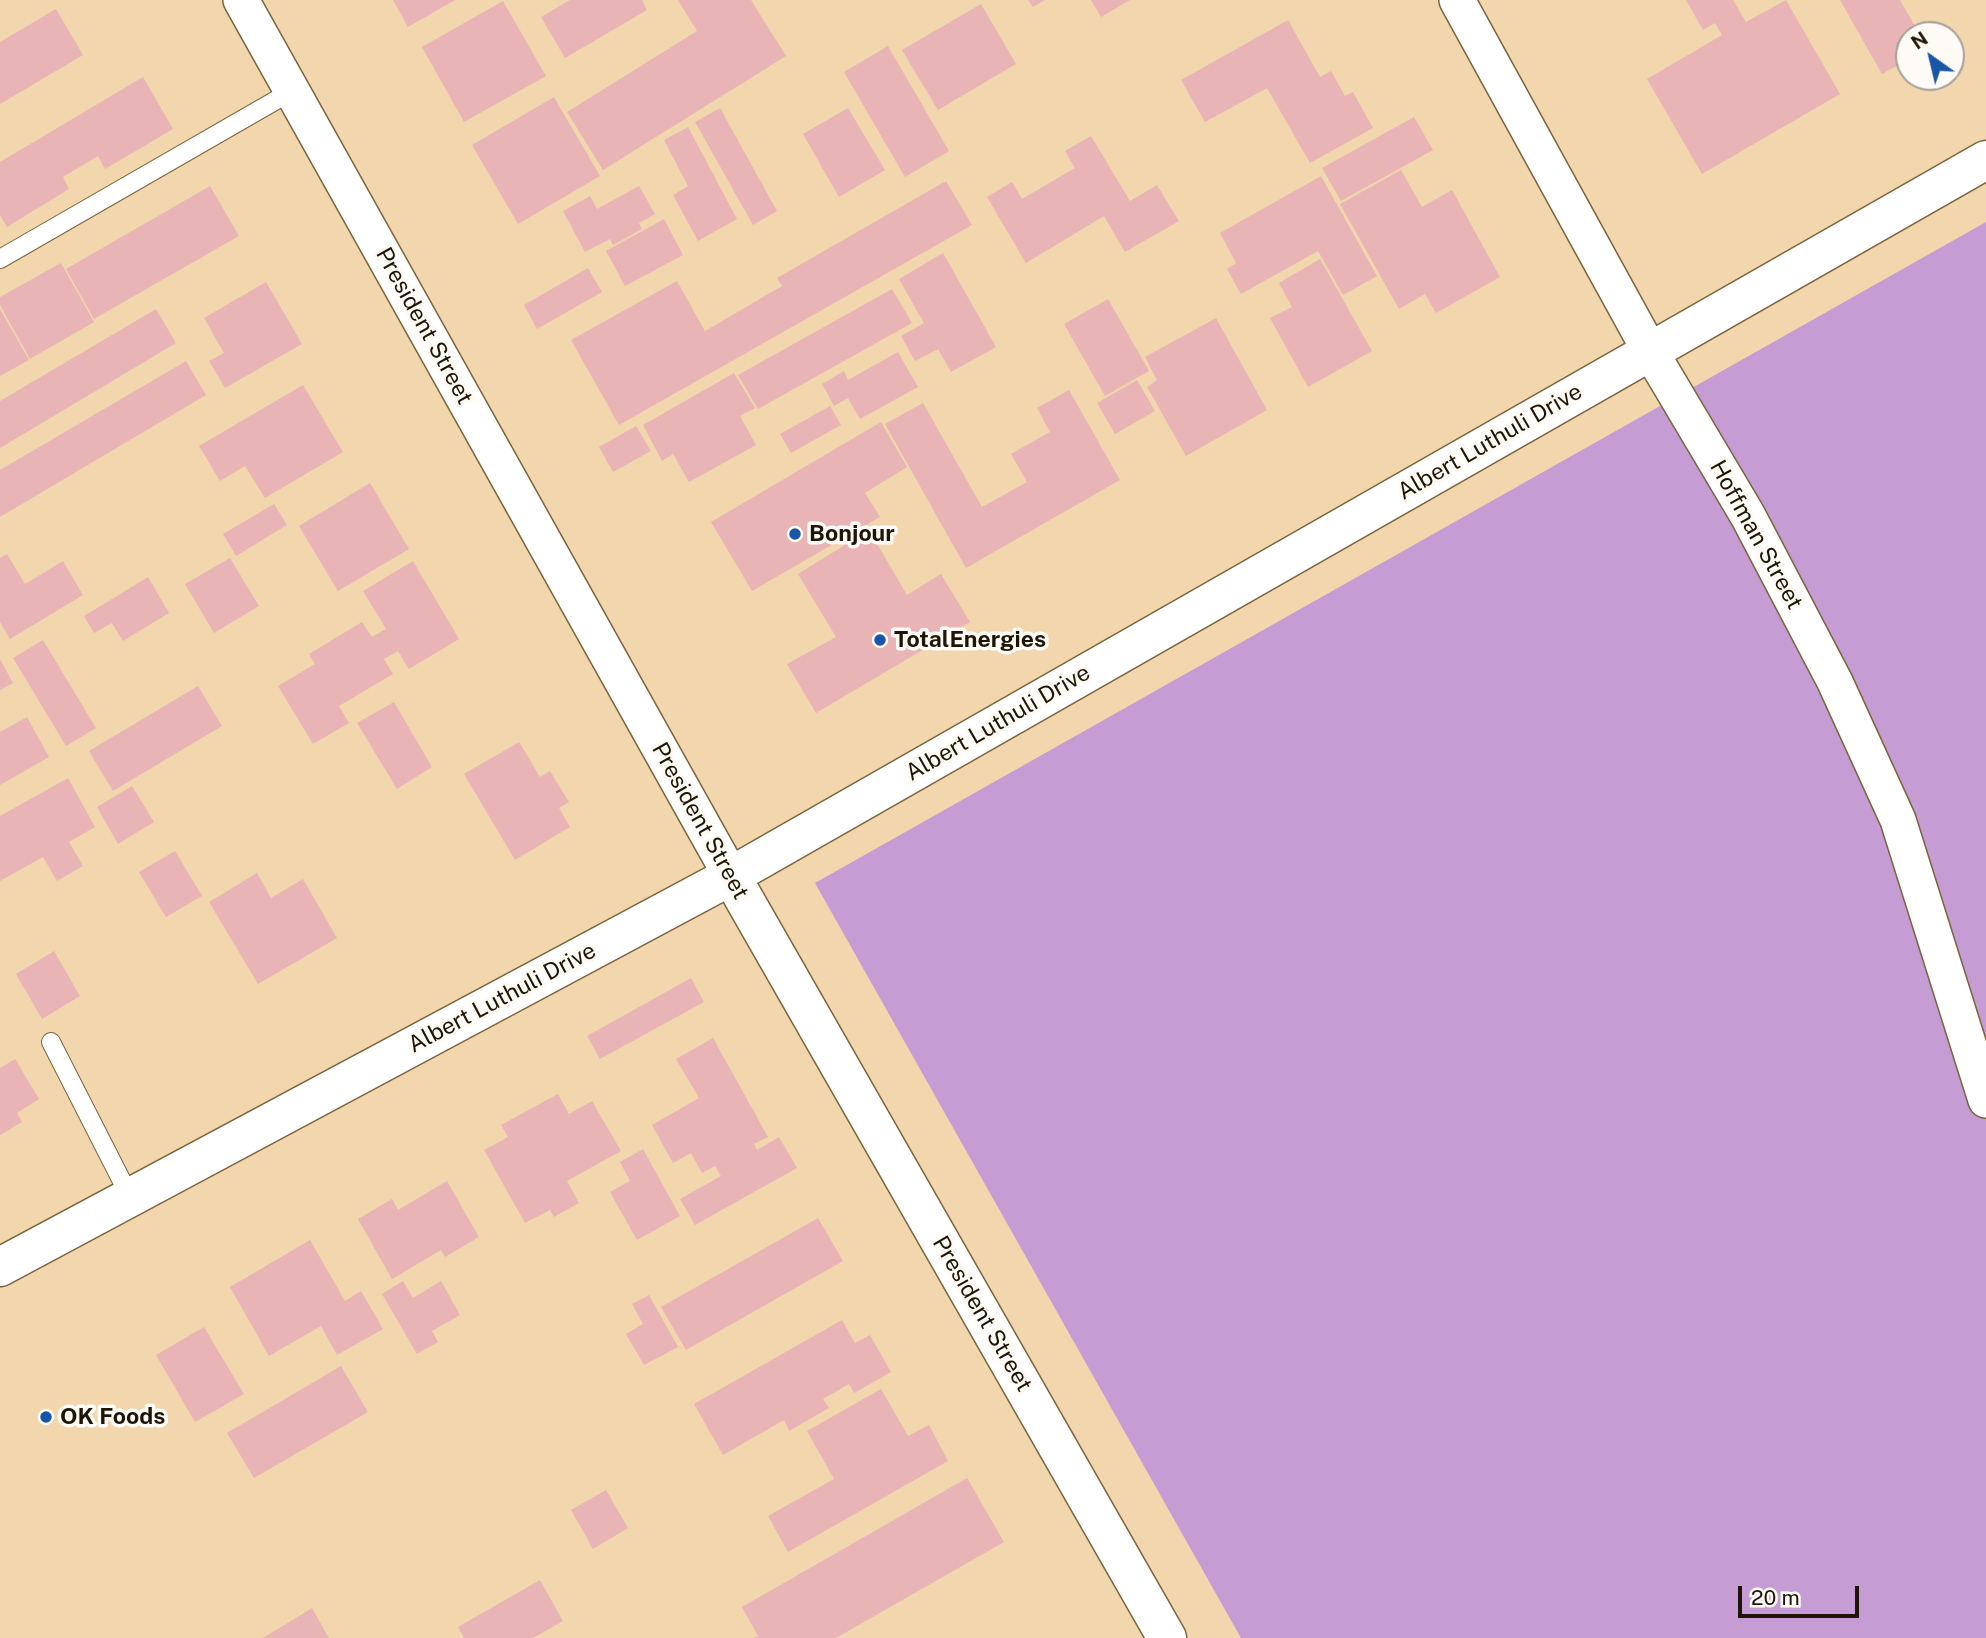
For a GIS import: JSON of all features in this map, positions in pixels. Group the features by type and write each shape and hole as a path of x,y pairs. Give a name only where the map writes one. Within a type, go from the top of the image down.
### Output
{"main road":[{"name":"Albert Luthuli Drive","path":"0,1267 731,876 1986,160"},
{"name":"President Street","path":"731,876 1167,1638"}],"street":[{"name":"President Street","path":"242,0 731,876"},
{"name":"Hoffman Street","path":"1457,0 1650,351 1754,527 1835,682 1898,820 1986,1100"}],"lane":[{"path":"0,259 292,91"},
{"path":"51,1042 130,1197"}],"shaded area":[{"path":"1986,222 1986,1638 1241,1638 815,883"}],"building":[{"path":"393,0 455,0 408,27"},
{"path":"570,0 642,0 647,10 565,58 541,17"},
{"path":"678,0 751,0 786,56 603,170 567,112 697,31"},
{"path":"1028,0 1045,0 1033,7"},
{"path":"1091,0 1130,0 1101,17"},
{"path":"1686,0 1733,0 1746,22 1786,0 1840,94 1702,174 1647,79 1722,35 1715,23 1703,30"},
{"path":"1840,0 1900,0 1912,21 1895,21 1895,67 1882,74"},
{"path":"503,1 546,76 464,122 422,47"},
{"path":"981,4 1016,64 938,110 902,50"},
{"path":"56,9 83,55 0,104 0,42"},
{"path":"1288,20 1320,77 1331,71 1345,96 1353,92 1373,128 1310,163 1267,88 1205,122 1181,80"},
{"path":"888,46 949,151 905,177 844,72"},
{"path":"143,77 173,129 105,169 98,156 63,177 69,189 7,227 0,215 0,162"},
{"path":"554,97 600,176 518,224 472,145"},
{"path":"720,108 777,211 753,225 695,122"},
{"path":"848,108 885,170 839,197 803,134"},
{"path":"1414,117 1433,150 1341,201 1322,168"},
{"path":"688,127 737,219 698,241 673,195 688,186 664,140"},
{"path":"1091,136 1130,201 1157,185 1179,221 1125,252 1104,216 1026,263 987,197 1012,182 1022,199 1075,168 1065,151"},
{"path":"1401,170 1422,207 1452,190 1500,277 1436,313 1425,294 1399,309 1340,204"},
{"path":"1321,176 1377,276 1343,295 1318,251 1241,294 1227,269 1236,263 1220,233"},
{"path":"946,181 972,225 619,425 571,340 677,281 705,331 782,286 777,278"},
{"path":"210,186 239,236 94,319 66,269"},
{"path":"639,186 655,214 639,223 642,229 613,245 610,239 585,252 563,211 590,196 597,209"},
{"path":"664,219 683,255 625,286 606,251"},
{"path":"943,253 996,347 951,372 938,349 915,361 901,336 924,323 899,279"},
{"path":"1320,259 1372,351 1308,387 1270,318 1292,307 1279,283"},
{"path":"61,263 94,322 30,359 0,305 0,297"},
{"path":"588,268 602,292 537,329 524,305"},
{"path":"266,282 302,344 225,388 209,361 224,353 204,318"},
{"path":"892,289 912,323 758,409 738,375"},
{"path":"1108,299 1149,371 1105,396 1064,324"},
{"path":"0,309 29,360 0,376"},
{"path":"156,309 176,343 0,448 0,401"},
{"path":"1216,318 1267,410 1186,456 1147,387 1157,380 1145,357"},
{"path":"898,352 918,387 860,419 848,398 834,406 822,384 844,371 848,380"},
{"path":"186,361 206,395 0,517 0,470"},
{"path":"734,373 755,408 740,416 756,445 689,482 673,454 662,461 643,425"},
{"path":"1137,380 1155,411 1115,434 1097,403"},
{"path":"303,385 343,452 265,498 245,466 220,481 199,446"},
{"path":"1069,390 1120,480 966,568 885,424 923,403 982,507 1027,482 1011,454 1050,432 1037,408"},
{"path":"830,406 841,425 791,453 780,434"},
{"path":"881,422 907,467 865,493 880,517 752,591 711,522"},
{"path":"636,426 651,451 613,472 599,447"},
{"path":"370,483 409,549 338,591 299,526"},
{"path":"274,504 287,525 236,556 223,534"},
{"path":"869,530 907,595 941,574 970,622 816,713 787,664 836,637 798,574"},
{"path":"7,554 25,584 63,561 83,595 10,639 0,622 0,558"},
{"path":"230,558 259,606 214,633 185,584"},
{"path":"413,561 459,639 409,669 398,651 384,659 393,674 339,706 349,723 313,744 278,686 315,664 309,654 362,622 372,637 386,629 363,591"},
{"path":"148,577 169,613 123,641 112,623 94,633 84,616"},
{"path":"43,640 96,728 66,746 13,658"},
{"path":"0,659 13,683 0,690"},
{"path":"198,686 222,726 113,791 89,751"},
{"path":"394,702 432,767 397,789 357,723"},
{"path":"27,717 49,757 0,785 0,732"},
{"path":"519,742 540,777 550,771 569,802 559,808 570,827 515,860 464,774"},
{"path":"68,778 95,827 69,842 83,866 57,881 43,857 0,881 0,816"},
{"path":"132,786 154,822 118,844 97,807"},
{"path":"175,851 202,896 166,917 139,872"},
{"path":"257,873 271,898 303,879 337,938 258,984 209,902"},
{"path":"54,951 80,996 42,1019 16,974"},
{"path":"691,978 704,1002 600,1059 587,1036"},
{"path":"713,1038 768,1137 754,1144 757,1150 779,1137 797,1168 695,1225 680,1199 721,1176 715,1166 702,1173 691,1153 673,1163 652,1125 699,1098 676,1059"},
{"path":"15,1059 39,1099 17,1113 22,1122 0,1135 0,1068"},
{"path":"558,1094 569,1114 592,1101 621,1151 567,1181 579,1203 554,1217 550,1210 525,1223 484,1150 508,1137 501,1125"},
{"path":"643,1149 680,1216 637,1240 610,1192 630,1181 620,1162"},
{"path":"447,1181 479,1237 445,1257 441,1250 392,1279 358,1219 392,1199 398,1210"},
{"path":"818,1218 843,1261 686,1350 661,1307"},
{"path":"310,1240 345,1301 361,1291 383,1329 337,1355 321,1326 269,1356 230,1287"},
{"path":"403,1281 413,1298 441,1281 460,1315 432,1331 438,1342 417,1354 382,1294"},
{"path":"649,1295 678,1347 644,1365 626,1334 643,1324 632,1304"},
{"path":"842,1320 855,1343 870,1335 891,1372 854,1393 849,1384 823,1399 829,1408 789,1431 784,1420 723,1455 694,1404"},
{"path":"204,1327 244,1394 195,1422 156,1355"},
{"path":"341,1366 368,1412 254,1478 227,1433"},
{"path":"881,1389 908,1436 929,1425 948,1461 788,1552 768,1516 834,1479 807,1431"},
{"path":"967,1478 1004,1542 836,1638 754,1638 758,1636 742,1607"},
{"path":"606,1490 628,1528 593,1549 571,1510"},
{"path":"540,1580 563,1621 533,1638 464,1638 458,1627"},
{"path":"312,1608 329,1638 263,1638"}],"place":[{"name":"Bonjour","path":"795,534"},
{"name":"TotalEnergies","path":"880,640"},
{"name":"OK Foods","path":"46,1417"}]}
